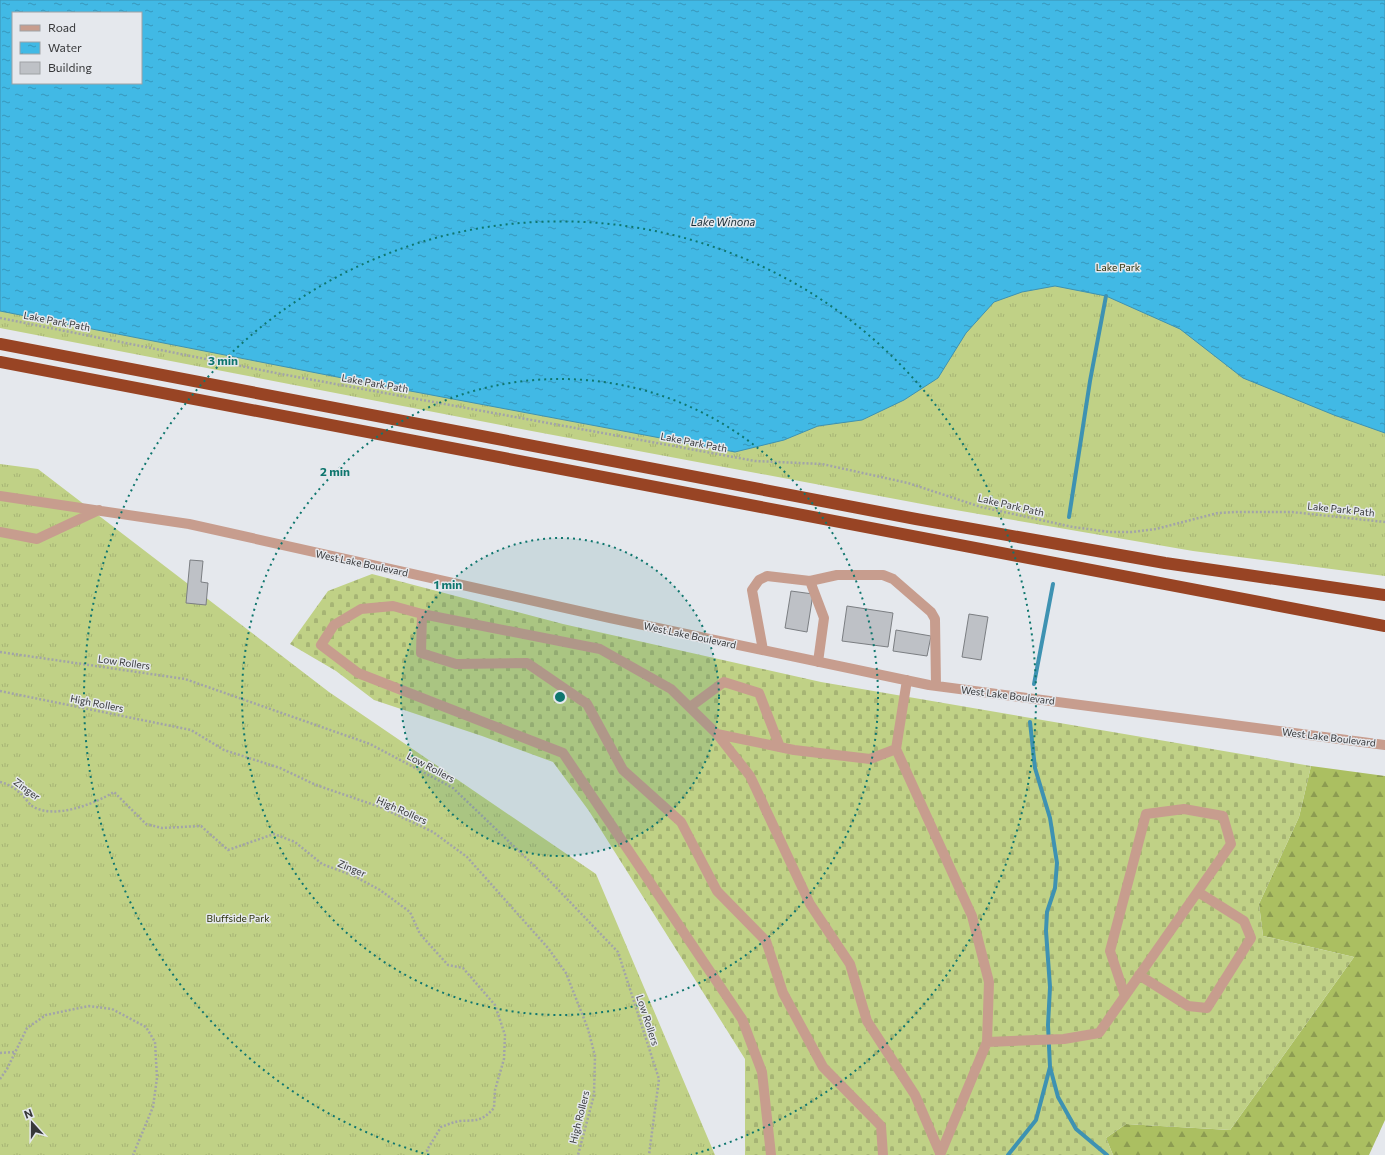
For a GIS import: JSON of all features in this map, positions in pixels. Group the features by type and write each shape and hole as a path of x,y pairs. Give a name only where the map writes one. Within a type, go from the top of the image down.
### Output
{"highway":[{"path":"0,344 916,519 1180,566 1385,595"},
{"path":"0,362 1385,626"}],"street":[{"name":"West Lake Boulevard","path":"0,496 189,524 818,662 936,686 1385,745"},
{"path":"0,532 37,539 99,510"},
{"path":"763,650 752,590 759,580 767,576 810,581 837,575 883,576 893,579 931,612 935,619 936,686"},
{"path":"810,581 824,618 818,662"},
{"path":"771,1155 762,1072 742,1020 563,753 358,673 321,645 334,625 361,609 393,606 422,614 600,649 671,689 717,734 750,776 810,904 850,964 867,1021 915,1095 940,1154"},
{"path":"422,614 421,653 456,664 527,663 587,704 623,770 681,822 717,891 766,941 783,993 822,1067 881,1126 883,1155"},
{"path":"907,680 896,749 972,916 989,982 987,1042 940,1154"},
{"path":"690,708 724,682 759,693 780,747"},
{"path":"717,734 780,747 870,759 896,749"},
{"path":"987,1042 1064,1039 1099,1033 1125,996 1139,975 1198,892 1231,844 1223,816 1184,809 1146,814 1110,951 1125,996"},
{"path":"1139,975 1188,1006 1207,1008 1251,938 1244,921 1198,892"}],"path":[{"name":"Lake Park Path","path":"0,318 281,374 755,462 822,464 908,483 982,507 1073,527 1132,532 1156,529 1218,513 1236,512 1292,512 1385,522"},
{"name":"Low Rollers","path":"0,652 185,679 370,744 453,788 546,877 618,952 659,1079 649,1155"},
{"name":"High Rollers","path":"0,692 191,730 224,750 280,768 316,785 393,814 433,832 467,857 548,948 566,973 588,1029 595,1056 594,1095 578,1155"},
{"name":"Zinger","path":"0,782 13,787 32,806 50,811 77,809 99,801 114,792 146,824 162,828 201,826 228,850 274,834 295,842 322,864 354,876 380,890 410,912 420,934 448,965 463,968 495,1005 505,1035 504,1059 494,1090 494,1108 485,1117 474,1121 459,1122 441,1127 427,1150 430,1155"},
{"path":"0,1079 16,1052 27,1028 46,1015 89,1006 112,1009 146,1027 155,1042 157,1078 152,1107 133,1155"},
{"path":"0,1053 16,1052"}],"green space":[{"name":"Lake Winona","path":"0,0 1385,0 1385,576 1193,551 938,507 537,432 0,328"},
{"name":"Bluffside Park","path":"0,464 38,469 329,692 596,874 715,1155 0,1155"},
{"path":"372,574 563,624 821,682 1311,766 1299,817 1259,904 1263,936 1354,957 1230,1130 1126,1124 1106,1138 1113,1155 745,1155 745,1059 589,811 553,762 482,736 374,700 336,671 290,644 328,591"},
{"path":"1311,766 1385,776 1385,1120 1369,1155 1113,1155 1106,1138 1126,1124 1230,1130 1354,957 1263,936 1259,904 1299,817"}],"water":[{"name":"Lake Winona","path":"0,0 1385,0 1385,433 1334,415 1243,378 1180,329 1106,296 1055,286 1022,292 994,302 966,333 938,378 904,400 862,420 818,426 784,440 735,452 373,384 0,311"}],"building":[{"path":"190,560 203,561 201,582 208,583 206,605 186,603"},
{"path":"791,591 813,594 807,632 785,628"},
{"path":"847,606 893,613 888,647 842,641"},
{"path":"969,614 988,617 981,660 962,657"},
{"path":"896,630 931,636 927,656 893,651"}],"waterway":[{"path":"1069,517 1090,381 1106,296"},
{"path":"1034,684 1053,584"},
{"path":"1030,722 1035,768 1050,818 1057,863 1055,888 1047,912 1046,931 1050,987 1048,1025 1050,1067 1058,1097 1076,1129 1107,1155"},
{"path":"1008,1155 1036,1120 1050,1067"}],"park label":[{"name":"Lake Park","path":"1118,267"}]}
